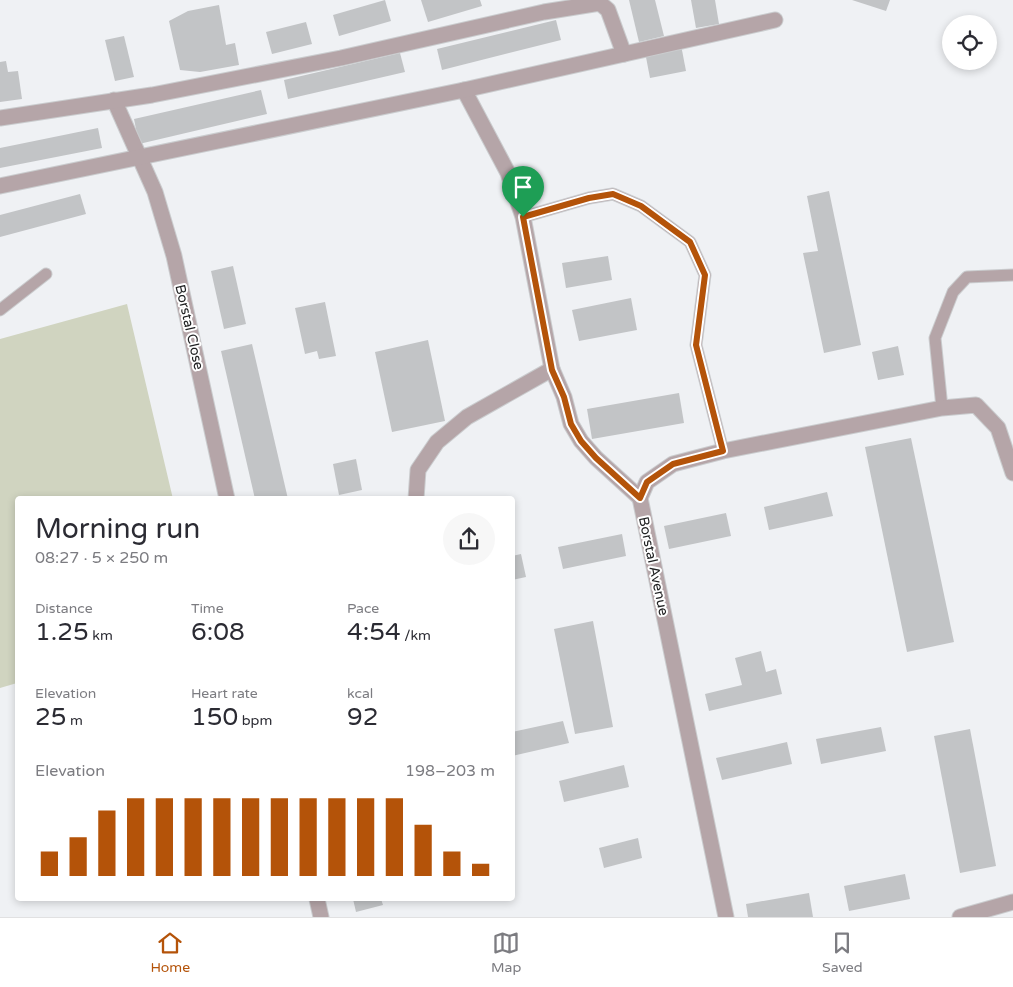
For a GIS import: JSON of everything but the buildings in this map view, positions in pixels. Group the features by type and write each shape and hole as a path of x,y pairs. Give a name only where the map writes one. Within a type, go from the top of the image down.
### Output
{"street":[{"path":"0,118 114,100 341,58 544,12 600,3 608,10 624,54"},
{"path":"0,186 141,159 255,132 464,90 774,20"},
{"path":"464,90 508,173 523,217 552,370 564,397 571,424 581,441 596,458 640,498"},
{"name":"Borstal Close","path":"114,100 155,192 174,256 226,496"},
{"path":"416,496 418,470 437,442 467,416 552,370"},
{"name":"Borstal Avenue","path":"726,917 640,498 647,482 673,464 723,451 942,408 976,405 998,428 1013,473"},
{"path":"317,901 321,917"},
{"path":"960,917 1013,902"}],"lane":[{"path":"523,217 589,198 613,194 641,206 690,242 705,275 696,345 723,451"},
{"path":"0,310 46,274"},
{"path":"942,408 935,338 953,292 968,277 1013,275"}],"green space":[{"path":"127,304 172,496 15,496 15,684 0,688 0,339"}],"route":[{"path":"613,194 641,206 668,228 690,242 705,275 696,345 723,451 673,464 647,482 640,498 596,458 581,441 571,424 564,397 552,370 523,217 589,198 613,194"}]}
